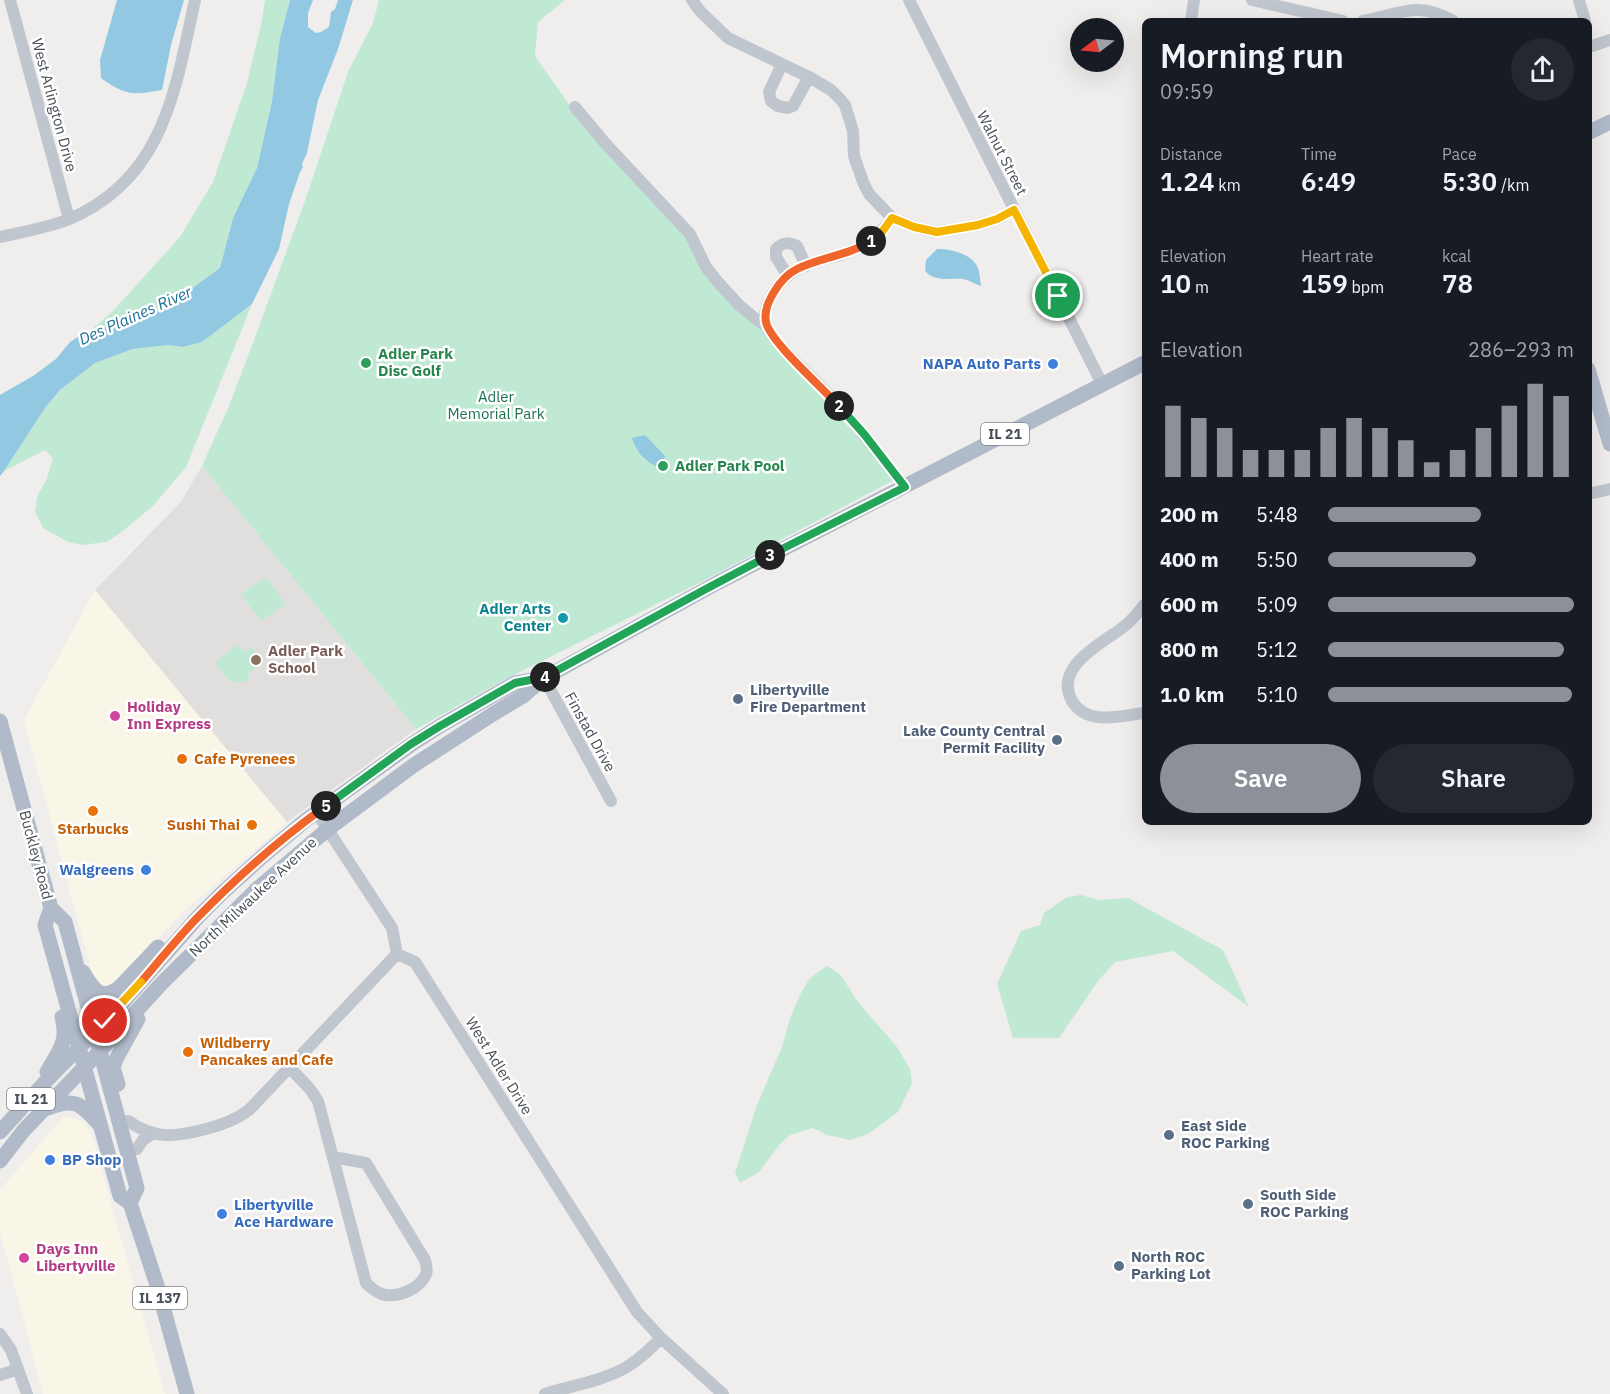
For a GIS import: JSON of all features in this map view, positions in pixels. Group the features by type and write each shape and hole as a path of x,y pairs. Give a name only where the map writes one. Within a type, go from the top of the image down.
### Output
{"main road":[{"path":"1592,131 1610,122"},
{"name":"North Milwaukee Avenue","path":"0,1161 24,1130 138,1009 257,890 328,829 414,765 523,696 544,678 715,584 1142,364"},
{"path":"1592,383 1610,444"},
{"name":"North Milwaukee Avenue","path":"0,1132 118,1008 198,917 260,859 317,813 411,744 515,683 544,678"},
{"name":"Buckley Road","path":"0,721 51,908 65,922 99,1052"},
{"name":"IL 137","path":"51,908 45,925 52,954 120,1196 130,1203 157,1285 187,1394"},
{"path":"74,954 93,988 103,994 111,993 179,926 198,917"},
{"path":"38,1090 62,1046 65,1034 48,965 52,954"},
{"path":"131,1167 138,1152 113,1068 117,1055 140,1016 138,1009"},
{"name":"IL 137","path":"99,1052 137,1188 130,1203"},
{"path":"45,1109 60,1103 74,1103 83,1107 101,1125"}],"street":[{"name":"West Arlington Drive","path":"10,0 69,219"},
{"path":"0,237 69,219 100,202 126,183 154,142 164,121 172,98 195,0"},
{"path":"692,0 728,38 831,90 845,105 853,131 854,156 863,182 869,194 892,218 914,227 937,232 978,225 1014,210"},
{"name":"Walnut Street","path":"909,0 1102,384"},
{"path":"1191,18 1194,0"},
{"path":"1252,0 1330,18"},
{"path":"1579,0 1584,18"},
{"path":"1376,18 1415,9 1439,13 1448,18"},
{"path":"1592,42 1608,40"},
{"path":"782,64 769,92 771,101 778,105 788,108 793,106 809,78"},
{"path":"575,107 605,143 690,234 706,267 717,281 739,305 766,325"},
{"path":"892,218 882,232 868,243 847,253 823,259 796,270 781,280 769,300 765,317 770,333 782,348 834,400 905,487"},
{"path":"788,276 776,257 776,249 781,244 789,243 797,246 806,266"},
{"path":"1592,493 1610,489"},
{"path":"1142,607 1125,627 1077,662 1070,673 1068,684 1070,697 1075,706 1095,718 1142,713"},
{"path":"1125,627 1142,620"},
{"name":"Finstad Drive","path":"544,678 611,801"},
{"path":"128,1120 138,1128 153,1133 181,1136 237,1119 249,1110 290,1068 397,954 392,928 317,813"},
{"name":"West Adler Drive","path":"397,954 415,962 637,1312 661,1338 723,1394"},
{"path":"290,1068 318,1101 366,1283 373,1291 385,1295 394,1295 413,1289 422,1281 427,1272 425,1260 366,1163 333,1157"},
{"path":"137,1149 143,1140 153,1133"},
{"path":"0,1334 11,1350 27,1394"},
{"path":"545,1394 626,1368 661,1338"},
{"path":"0,1375 18,1369"}],"shaded area":[{"name":"Adler Park School","path":"202,466 416,729 287,822 95,590 180,503"},
{"path":"95,590 287,822 184,911 116,983 105,986 93,978 24,720"},
{"path":"64,1116 85,1122 92,1136 165,1394 43,1394 0,1231 0,1190"}],"green space":[{"path":"265,0 290,0 280,38 272,101 257,168 233,218 220,268 167,309 90,331 112,312 180,237 213,182 247,83"},
{"name":"Adler Park Disc Golf","path":"379,0 565,0 538,22 535,56 573,110 688,235 781,353 896,479 703,581 508,678 416,729 202,466 228,408 253,343 306,198 348,72 373,23"},
{"path":"252,304 186,467 153,506 106,542 82,545 68,542 43,528 35,512 37,497 47,478 53,458 45,450 4,471 45,408 60,390 95,363 133,349 168,345 183,347 202,342"},
{"path":"266,577 286,604 261,621 241,594"},
{"path":"238,645 244,652 252,647 261,663 249,673 245,682 229,681 215,662"},
{"path":"1081,895 1098,900 1128,898 1223,950 1249,1007 1173,951 1115,962 1098,981 1059,1038 1013,1038 997,984 1021,931 1040,925 1044,913 1067,897"},
{"path":"827,966 840,974 858,1002 897,1047 910,1069 912,1083 898,1112 868,1134 850,1140 827,1135 813,1128 790,1135 780,1144 759,1172 740,1183 735,1173 757,1105 782,1047 790,1018 810,978"}],"water":[{"path":"117,0 184,0 171,45 162,90 130,93 101,78 100,60"},
{"path":"290,0 313,0 308,13 308,27 316,33 329,27 331,12 335,9 338,0 353,0 338,49 318,100 307,153 289,204 279,249 252,304 202,342 183,347 168,345 133,349 95,363 60,390 45,408 0,476 0,395 33,376 56,359 70,342 84,333 167,309 220,268 233,218 257,168 272,101 280,38"},
{"path":"937,249 954,251 970,258 978,268 981,286 963,279 933,277 925,271 926,260"},
{"name":"Adler Park Pool","path":"645,435 665,456 662,469 643,457 634,444 632,438"}],"place":[{"name":"Adler Park Disc Golf","path":"366,363"},
{"name":"NAPA Auto Parts","path":"1053,364"},
{"name":"Adler Park Pool","path":"663,466"},
{"name":"Adler Arts Center","path":"563,618"},
{"name":"Adler Park School","path":"256,660"},
{"name":"Libertyville Fire Department","path":"738,699"},
{"name":"Holiday Inn Express","path":"115,716"},
{"name":"Lake County Central Permit Facility","path":"1057,740"},
{"name":"Cafe Pyrenees","path":"182,759"},
{"name":"Starbucks","path":"93,811"},
{"name":"Sushi Thai","path":"252,825"},
{"name":"Walgreens","path":"146,870"},
{"name":"Wildberry Pancakes and Cafe","path":"188,1052"},
{"name":"East Side ROC Parking","path":"1169,1135"},
{"name":"BP Shop","path":"50,1160"},
{"name":"South Side ROC Parking","path":"1248,1204"},
{"name":"Libertyville Ace Hardware","path":"222,1214"},
{"name":"Days Inn Libertyville","path":"24,1258"},
{"name":"North ROC Parking Lot","path":"1119,1266"}],"route":[{"path":"105,1021 222,893 306,820 411,744 515,683 544,678 715,584 905,487 864,434 770,333 765,317 769,300 781,280 796,270 823,259 847,253 868,243 882,232 892,218 914,227 937,232 978,225 1014,210 1058,296"}],"water label":[{"name":"Des Plaines River","path":"135,315"}],"park label":[{"name":"Adler Memorial Park","path":"496,406"}]}
